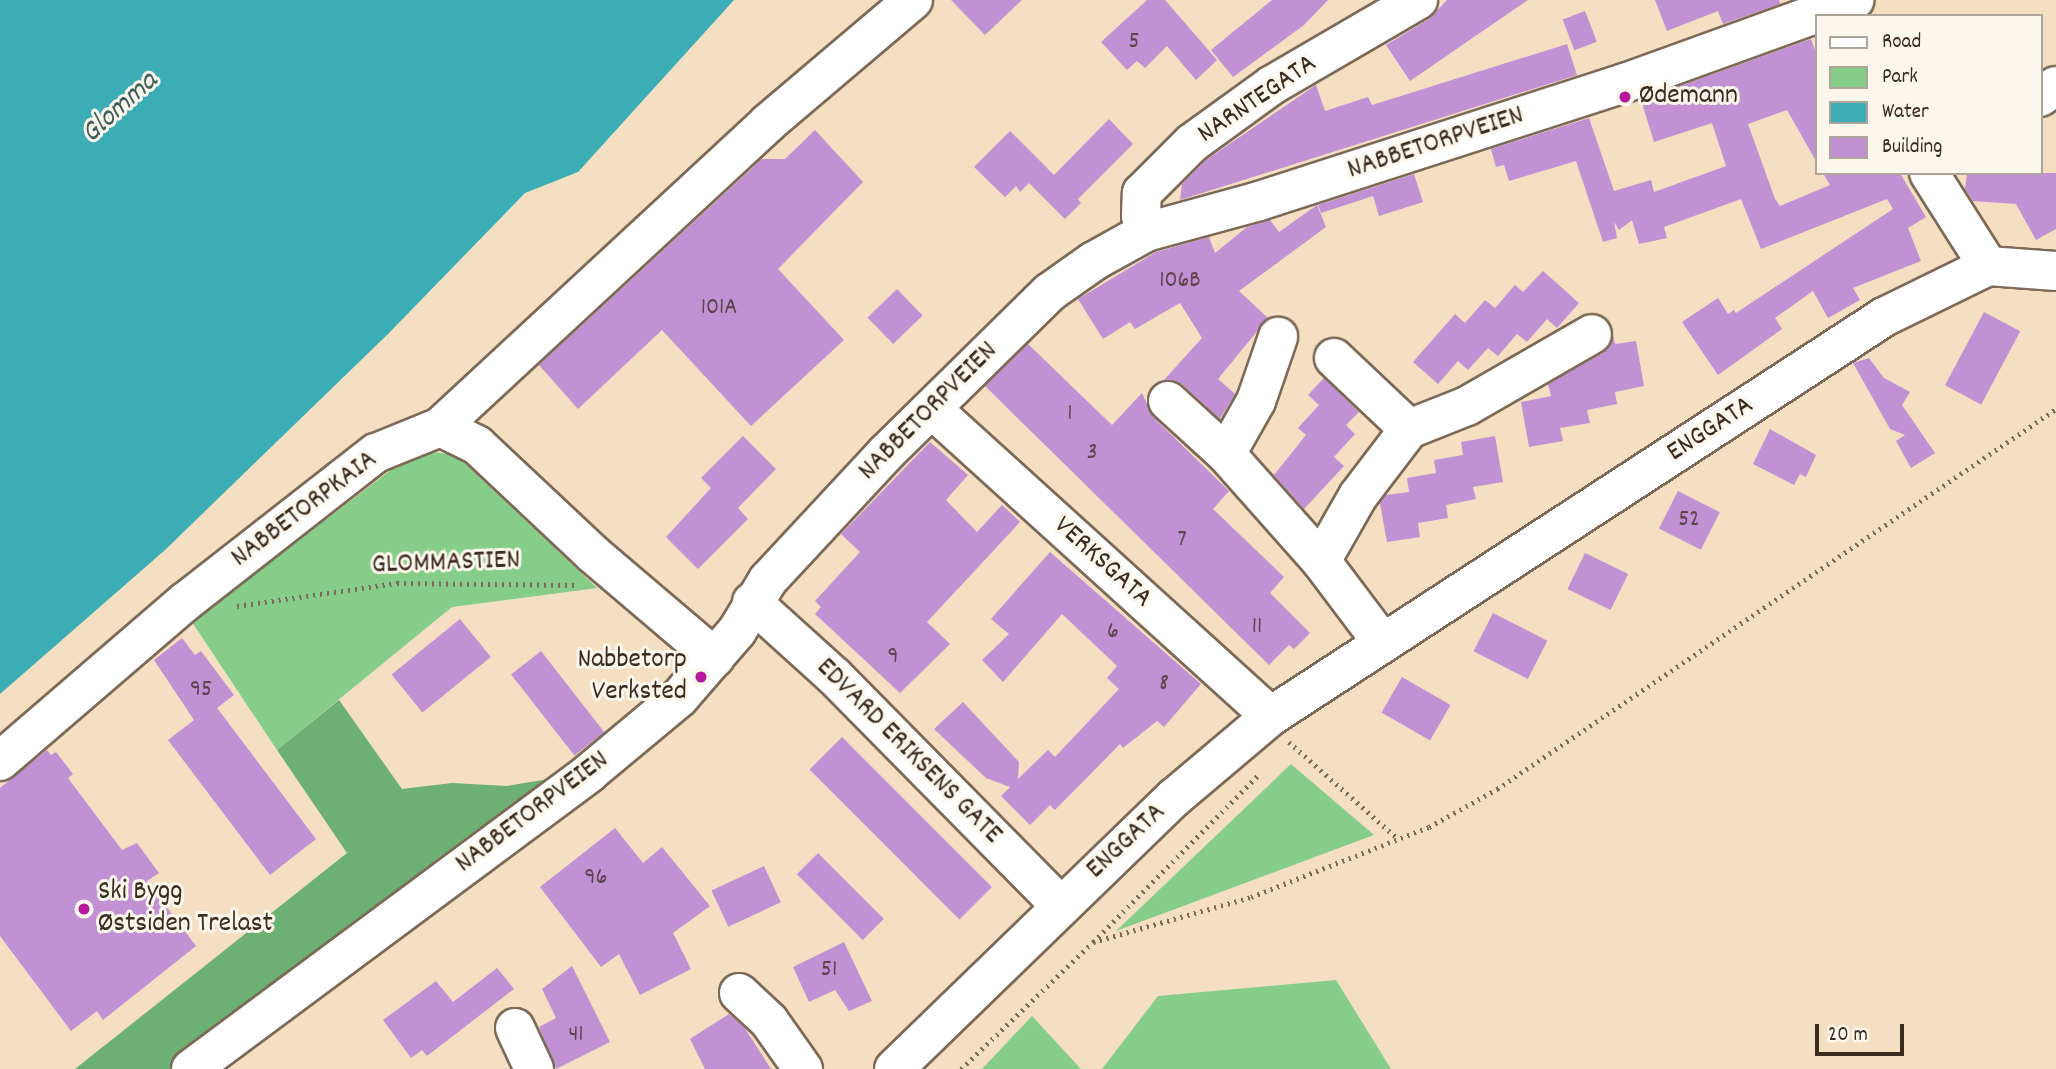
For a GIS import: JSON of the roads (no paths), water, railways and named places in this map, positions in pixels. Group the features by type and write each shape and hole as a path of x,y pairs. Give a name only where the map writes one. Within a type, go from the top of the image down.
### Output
{"street":[{"path":"715,658 593,554 477,445 440,427 768,123 913,0"},
{"name":"NARNTEGATA","path":"1146,232 1141,216 1142,193 1192,143 1272,85 1419,0"},
{"name":"NABBETORPVEIEN","path":"191,1069 589,773 679,698 715,658 768,580 932,409 1050,292 1146,232 1259,201 1625,83 1827,7"},
{"path":"1932,175 1988,266 2056,271"},
{"name":"ENGGATA","path":"894,1069 1060,905 1175,797 1280,736 1382,642 1884,317 1988,266"},
{"path":"1321,561 1358,496 1409,429 1467,406 1592,334"},
{"path":"1226,454 1256,401 1278,337"},
{"path":"1334,358 1409,429"},
{"path":"1168,401 1226,454 1321,561 1382,642"},
{"name":"VERKSGATA","path":"932,409 1280,736"},
{"name":"NABBETORPKAIA","path":"0,761 185,603 376,453 440,427"},
{"name":"EDVARD ERIKSENS GATE","path":"752,602 834,676 1060,905"},
{"path":"738,993 769,1021 803,1069"},
{"path":"515,1028 534,1069"}],"water":[{"name":"Glomma","path":"0,0 734,0 578,172 525,193 389,333 165,550 0,694"}],"place":[{"name":"Ødemann","path":"1625,97"},
{"name":"Nabbetorp Verksted","path":"701,677"},
{"name":"Ski Bygg Østsiden Trelast","path":"84,909"}]}
